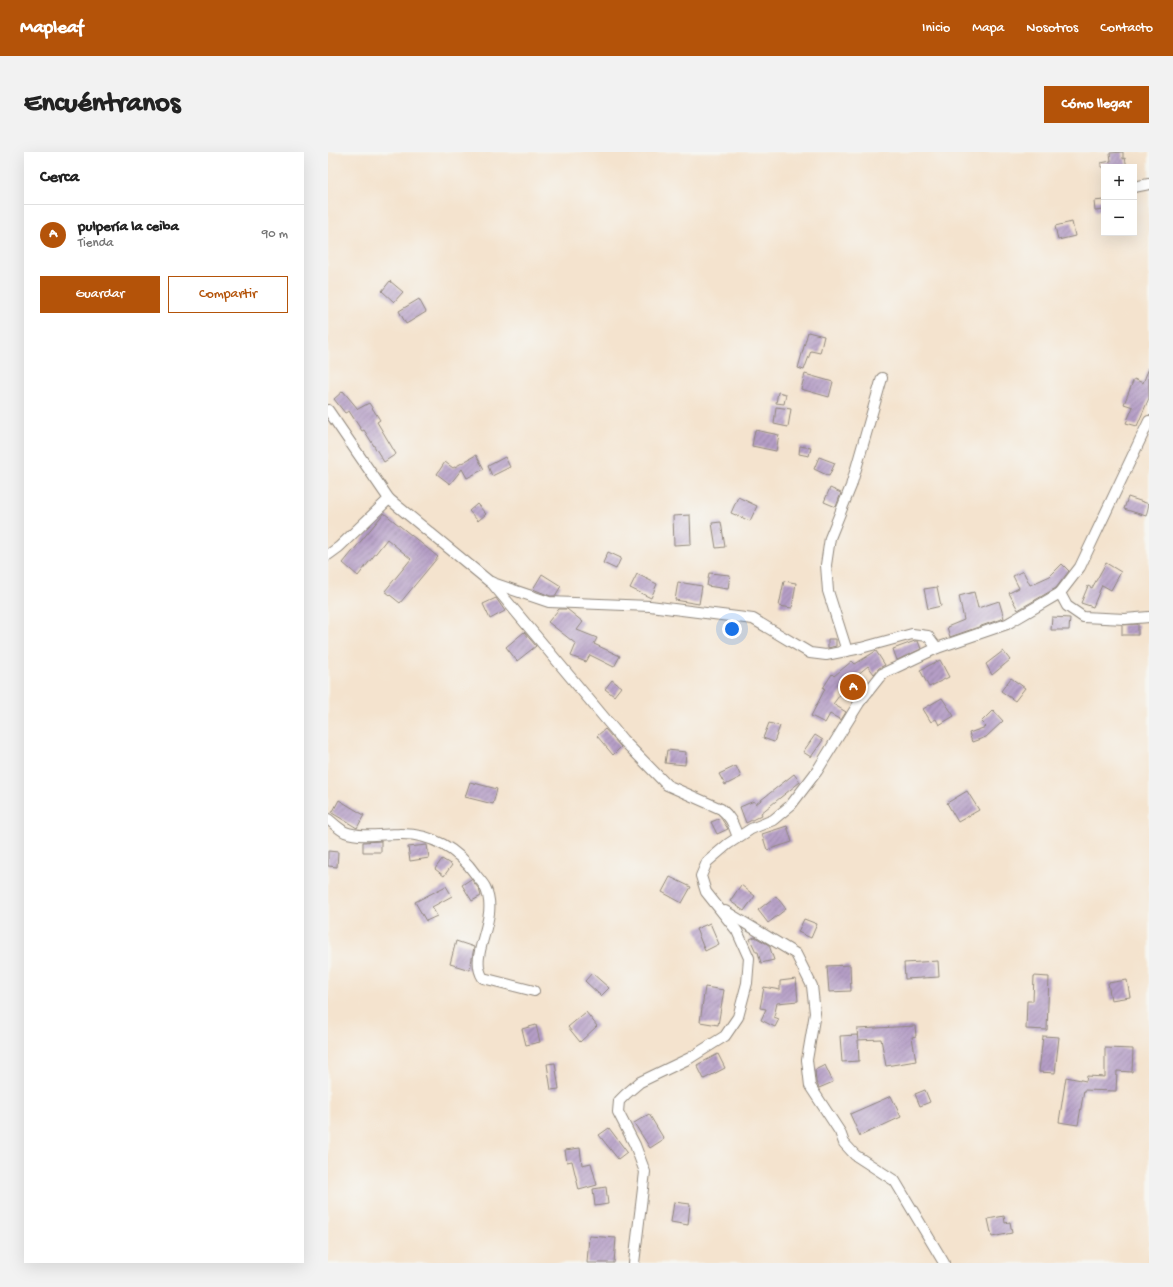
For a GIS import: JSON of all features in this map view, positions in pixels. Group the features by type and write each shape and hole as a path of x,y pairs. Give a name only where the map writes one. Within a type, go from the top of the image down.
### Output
{"street":[{"path":"1137,186 1149,184"},
{"path":"848,651 828,590 826,565 830,538 852,486 882,378"},
{"path":"328,410 389,499 490,582 618,734 667,786 721,809 732,821 738,838"},
{"path":"634,1263 644,1172 634,1145 618,1112 619,1102 640,1082 690,1058 725,1036 738,1017 747,983 749,958 737,931 706,892 701,876 707,862 728,844 751,829 773,820 791,805 817,771 859,703 882,674 937,648 1007,624 1060,593 1080,567 1149,421"},
{"path":"328,555 339,547 389,499"},
{"path":"490,582 549,602 650,606 753,619 810,653 826,655 848,651 912,634 928,636 937,648"},
{"path":"1060,593 1067,606 1083,618 1124,620 1149,618"},
{"path":"328,819 344,832 360,835 402,834 424,836 450,848 467,862 485,887 490,902 489,919 480,952 478,971 483,978 534,991"},
{"path":"719,908 796,954 812,986 815,1013 807,1060 810,1086 840,1132 844,1143 855,1155 896,1181 944,1263"}],"building":[{"path":"1123,152 1123,159 1125,158 1126,164 1101,164 1111,161 1110,153"},
{"path":"1101,200 1101,210 1095,211 1094,201"},
{"path":"1072,222 1075,236 1058,240 1055,226"},
{"path":"390,281 403,292 394,302 382,291"},
{"path":"419,299 426,312 406,324 399,311"},
{"path":"808,332 824,336 820,353 811,351 804,370 798,368"},
{"path":"1149,368 1149,398 1137,426 1126,423 1133,407 1124,404 1134,379 1143,383"},
{"path":"805,374 833,382 829,397 801,389"},
{"path":"343,391 358,409 369,403 380,420 377,422 396,454 384,462 364,430 362,431 349,411 345,413 334,399"},
{"path":"778,392 786,394 784,404 776,403"},
{"path":"776,407 791,409 788,427 774,424"},
{"path":"755,430 779,435 776,451 752,446"},
{"path":"800,446 811,448 809,456 799,454"},
{"path":"476,455 484,469 467,478 462,469 450,484 437,474 445,462 453,468"},
{"path":"505,457 510,467 492,476 488,466"},
{"path":"819,457 835,463 829,476 814,469"},
{"path":"830,488 841,493 836,507 824,502"},
{"path":"738,497 757,506 750,521 731,513"},
{"path":"1128,497 1149,504 1146,516 1124,509"},
{"path":"477,504 486,514 478,521 469,511"},
{"path":"384,513 438,557 400,603 385,591 411,559 387,539 358,576 343,563"},
{"path":"690,515 691,544 674,545 673,516"},
{"path":"721,522 725,547 716,548 712,523"},
{"path":"608,552 621,558 616,569 603,563"},
{"path":"1106,563 1121,572 1111,590 1102,585 1093,607 1081,603 1088,586 1092,588"},
{"path":"1062,564 1069,571 1056,588 1018,610 1009,593 1019,588 1013,576 1023,571 1030,585 1050,576"},
{"path":"709,573 730,575 728,589 707,586"},
{"path":"542,574 561,586 555,596 550,596 533,589"},
{"path":"637,574 657,584 651,598 630,588"},
{"path":"784,581 796,583 792,608 779,606"},
{"path":"678,582 702,586 699,604 675,600"},
{"path":"937,587 941,606 928,609 924,589"},
{"path":"974,592 978,608 999,601 1004,618 950,637 947,627 964,620 959,596"},
{"path":"496,598 505,611 490,619 483,604"},
{"path":"559,609 567,609 583,622 577,630 597,638 594,644 620,656 614,667 590,655 586,662 571,656 576,644 548,622"},
{"path":"1052,617 1070,618 1069,630 1051,630"},
{"path":"1138,624 1138,635 1122,635 1122,625"},
{"path":"524,632 536,646 517,661 506,647"},
{"path":"828,639 836,639 836,646 828,648"},
{"path":"918,641 921,649 897,660 893,649"},
{"path":"876,651 885,665 879,668 874,674 868,666 851,680 833,704 846,712 841,720 830,714 825,723 811,716 825,689 823,688 832,674 834,676 852,661 855,664"},
{"path":"1003,651 1010,660 992,675 986,664"},
{"path":"940,660 949,677 929,687 920,670"},
{"path":"1011,678 1025,688 1015,701 1001,691"},
{"path":"612,680 621,687 614,696 605,689"},
{"path":"942,698 954,716 939,725 936,719 931,722 923,709"},
{"path":"993,710 1003,721 986,737 972,742 969,733 986,727 981,722"},
{"path":"769,723 780,726 774,742 763,738"},
{"path":"605,729 621,747 613,755 597,736"},
{"path":"815,735 823,740 811,757 803,752"},
{"path":"667,750 686,752 685,765 665,763"},
{"path":"736,766 741,777 725,785 719,774"},
{"path":"794,774 800,782 761,813 762,815 746,823 740,807 754,801 756,804"},
{"path":"470,782 497,789 493,804 465,797"},
{"path":"967,791 979,810 958,822 947,803"},
{"path":"339,800 364,815 357,828 332,813"},
{"path":"721,818 728,829 717,834 711,822"},
{"path":"787,826 792,842 767,850 762,834"},
{"path":"381,841 381,852 363,852 363,842"},
{"path":"427,845 429,858 410,861 408,847"},
{"path":"328,851 338,852 337,867 328,866"},
{"path":"442,859 452,865 444,876 435,869"},
{"path":"670,877 691,887 682,903 662,892"},
{"path":"471,879 479,889 481,896 472,901 462,885"},
{"path":"741,885 755,896 744,911 730,901"},
{"path":"446,886 452,896 432,907 437,916 426,921 415,902"},
{"path":"776,896 786,909 768,923 758,910"},
{"path":"804,919 817,924 811,938 798,932"},
{"path":"710,923 719,944 705,951 696,929"},
{"path":"755,937 769,945 774,960 761,963 758,952 756,952 750,939"},
{"path":"456,941 474,947 470,970 450,964"},
{"path":"938,961 939,977 905,979 904,963"},
{"path":"850,965 851,991 829,992 827,966"},
{"path":"592,973 609,988 601,996 585,981"},
{"path":"1034,976 1049,977 1047,1030 1026,1029 1027,1001 1033,1001"},
{"path":"796,979 798,1001 777,1003 774,1017 779,1019 775,1027 761,1020 766,1009 760,1008 764,987 780,990 780,981"},
{"path":"1127,980 1130,997 1111,1000 1108,983"},
{"path":"705,987 724,990 718,1025 700,1022"},
{"path":"586,1012 597,1026 580,1042 568,1027"},
{"path":"536,1025 540,1042 526,1045 522,1029"},
{"path":"915,1026 916,1036 912,1037 916,1061 886,1066 881,1039 858,1040 859,1061 842,1062 840,1036 857,1035 858,1039 857,1029"},
{"path":"1043,1036 1059,1037 1055,1073 1039,1072"},
{"path":"1105,1048 1133,1049 1132,1072 1117,1071 1116,1091 1084,1090 1078,1125 1059,1122 1066,1077 1086,1081 1087,1076 1105,1077"},
{"path":"718,1054 725,1068 704,1079 697,1065"},
{"path":"555,1063 559,1089 551,1090 547,1064"},
{"path":"825,1065 833,1082 819,1088 816,1082 815,1070"},
{"path":"925,1090 930,1102 920,1106 915,1094"},
{"path":"891,1096 901,1117 860,1136 850,1114"},
{"path":"649,1114 664,1139 650,1148 634,1123"},
{"path":"609,1128 627,1152 618,1159 599,1135"},
{"path":"580,1148 582,1165 591,1163 597,1185 579,1190 572,1161 567,1162 565,1150"},
{"path":"606,1187 608,1204 595,1206 593,1189"},
{"path":"674,1202 690,1204 688,1225 671,1222"},
{"path":"1004,1216 1005,1223 1010,1222 1012,1233 992,1237 988,1219"},
{"path":"589,1236 616,1238 614,1263 587,1263"}],"place":[{"name":"pulpería la ceiba","path":"853,687"}]}
